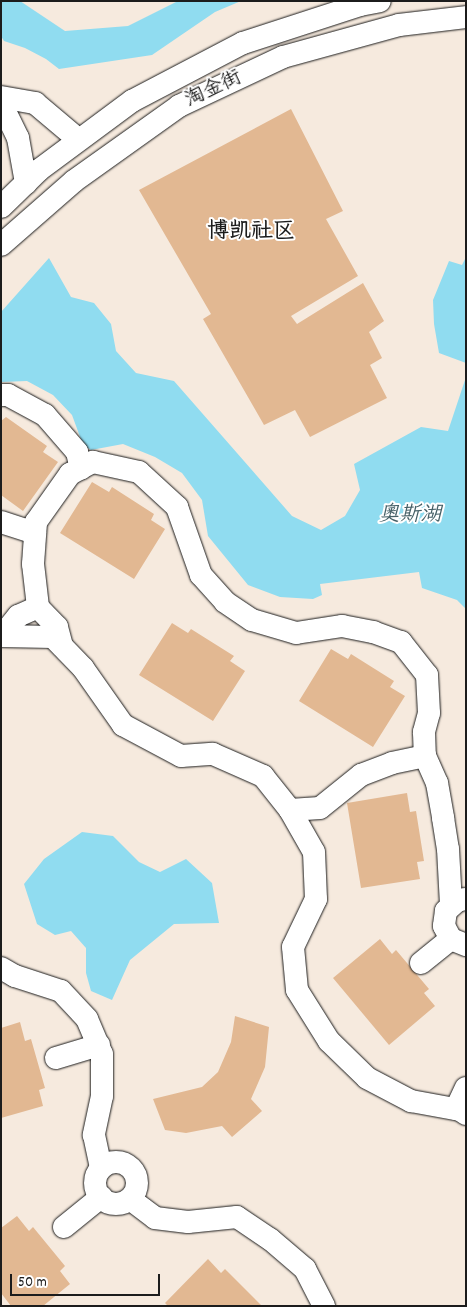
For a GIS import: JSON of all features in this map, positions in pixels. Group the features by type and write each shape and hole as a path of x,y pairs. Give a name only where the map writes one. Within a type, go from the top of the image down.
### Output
{"street":[{"name":"淘金街","path":"1,207 56,157 132,101 243,43 360,5 380,1"},
{"name":"淘金街","path":"1,245 74,181 179,106 283,57 399,25 466,17"},
{"path":"1,97 35,103 79,140"},
{"path":"1,103 18,138 26,183"},
{"path":"56,157 74,181"},
{"path":"1,395 8,395 45,415 78,452 81,468"},
{"path":"62,646 57,627 38,607 33,564 36,522 70,474 93,462 140,472 177,507 201,575 225,602 252,620 296,633 342,626 373,632 401,642 427,675 429,713 424,732 425,756 437,783 458,902 444,918 446,933 458,942 422,963"},
{"path":"1,522 36,533"},
{"path":"2,636 18,616 38,607"},
{"path":"2,636 53,637 83,668 123,725 180,756 214,754 263,776 290,810 314,852 316,899 293,947 297,990 329,1041 367,1078 411,1101 461,1112 466,1088"},
{"path":"290,810 320,808 361,775 392,763 425,756"},
{"path":"1,968 15,976 61,991 87,1019 102,1054 102,1096 94,1135 101,1168"},
{"path":"56,1058 99,1045"},
{"path":"120,1162 132,1169 137,1181 134,1194 130,1199 116,1204 110,1203 101,1197 96,1187 96,1180 101,1168 107,1164 120,1162"},
{"path":"64,1227 101,1197"},
{"path":"130,1199 156,1218 188,1222 237,1217 270,1239 305,1269 324,1306"}],"water":[{"path":"1,1 20,1 65,31 128,26 178,1 241,1 215,12 152,55 59,69 46,59 25,48 4,41 1,36"},
{"path":"466,257 466,363 439,353 434,324 433,300 449,261 462,265"},
{"name":"奥斯湖","path":"49,258 71,297 94,303 111,324 116,351 136,373 174,381 292,516 321,530 345,516 360,490 354,464 421,427 448,431 466,377 466,609 457,600 422,588 419,572 320,584 322,595 313,599 280,597 248,585 208,536 202,500 182,473 155,457 123,444 91,450 83,445 72,415 53,395 27,381 1,382 1,312"},
{"path":"82,832 113,836 139,862 160,872 186,859 212,883 219,923 174,924 130,960 112,1000 91,991 86,973 86,948 71,931 55,935 37,924 24,884 44,859"}],"building":[{"path":"291,109 343,211 326,219 358,276 291,316 297,324 363,283 384,321 369,332 382,358 370,365 387,398 310,437 295,410 264,425 203,319 211,314 139,190"},
{"path":"6,417 47,446 43,452 58,462 23,511 1,495 1,421"},
{"path":"92,482 109,492 112,487 154,514 151,520 165,529 134,579 60,533"},
{"path":"172,623 188,633 191,629 234,656 230,661 245,671 213,721 139,675"},
{"path":"331,649 348,659 351,654 394,681 390,687 405,696 373,747 299,701"},
{"path":"407,793 410,812 416,811 424,861 417,862 420,879 361,888 347,803"},
{"path":"380,939 392,954 396,950 429,989 424,993 435,1006 389,1045 333,978"},
{"path":"235,1016 269,1027 265,1067 251,1099 262,1111 232,1137 222,1126 186,1133 165,1130 153,1099 202,1087 218,1072 231,1042"},
{"path":"20,1022 25,1041 31,1039 45,1088 39,1090 43,1106 1,1118 1,1028"},
{"path":"17,1216 29,1231 33,1227 65,1266 60,1271 70,1284 43,1306 11,1306 1,1293 1,1228"},
{"path":"208,1259 221,1273 225,1269 261,1305 168,1306 165,1303"}],"district":[{"name":"博凯社区","path":"251,233"}]}
